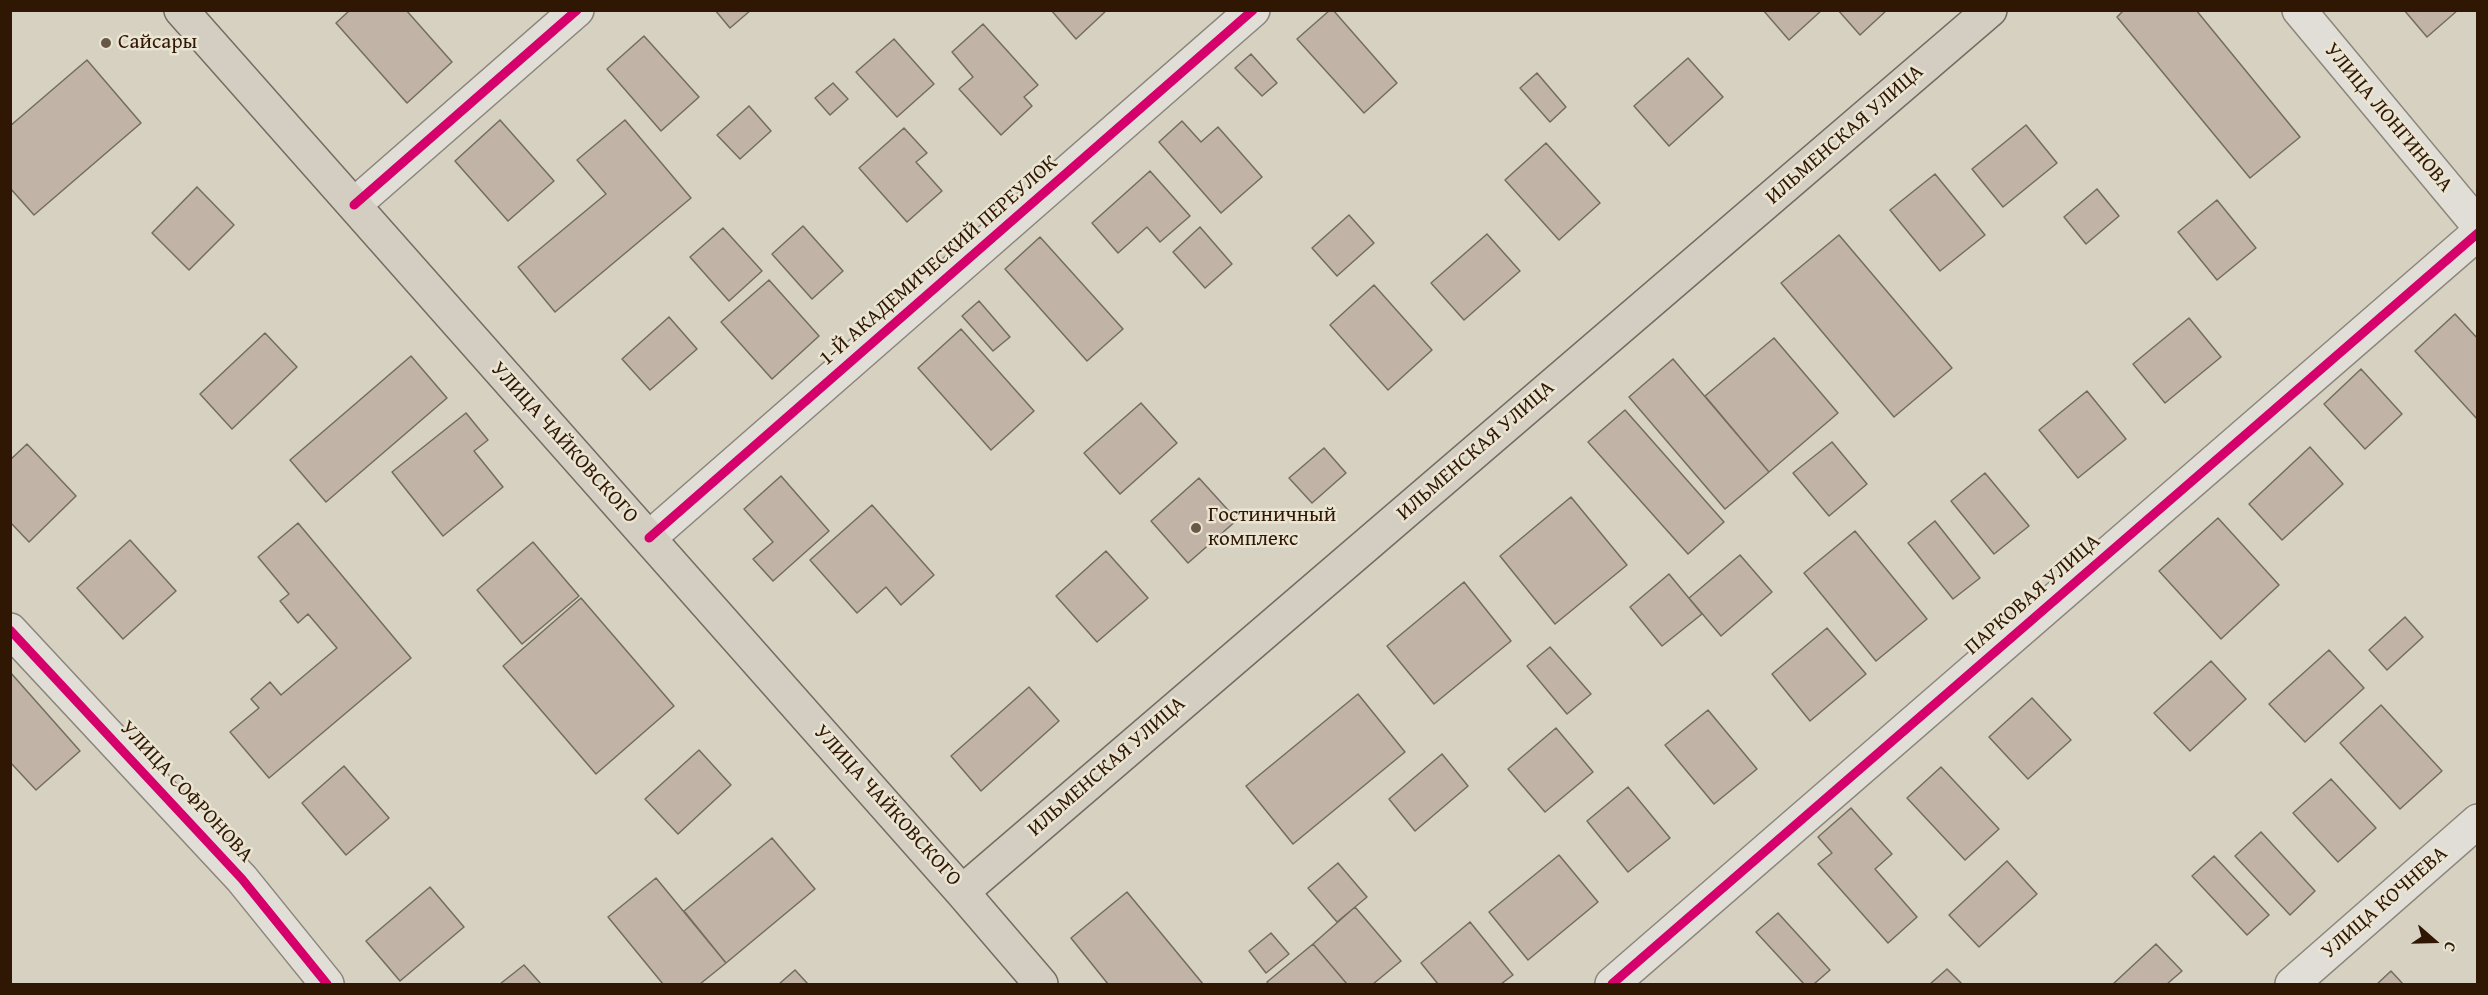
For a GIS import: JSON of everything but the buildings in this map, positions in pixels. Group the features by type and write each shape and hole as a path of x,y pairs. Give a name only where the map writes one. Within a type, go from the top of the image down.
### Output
{"main road":[{"name":"УЛИЦА ЧАЙКОВСКОГО","path":"182,10 1041,984"},
{"name":"ИЛЬМЕНСКАЯ УЛИЦА","path":"962,892 1990,10"}],"street":[{"path":"354,205 577,10"},
{"name":"1-Й АКАДЕМИЧЕСКИЙ ПЕРЕУЛОК","path":"649,538 1253,10"},
{"name":"УЛИЦА ЛОНГИНОВА","path":"2299,10 2478,225"},
{"name":"ПАРКОВАЯ УЛИЦА","path":"1612,984 2478,233"},
{"name":"УЛИЦА СОФРОНОВА","path":"10,630 242,879 327,984"},
{"name":"УЛИЦА КОЧНЕВА","path":"2292,984 2478,821"}],"cycle path":[{"path":"354,205 577,10"},
{"path":"649,538 1253,10"},
{"path":"1612,984 2478,233"},
{"path":"10,630 242,879 327,984"}],"place":[{"name":"Сайсары","path":"106,43"},
{"name":"Гостиничный комплекс","path":"1196,528"}]}
